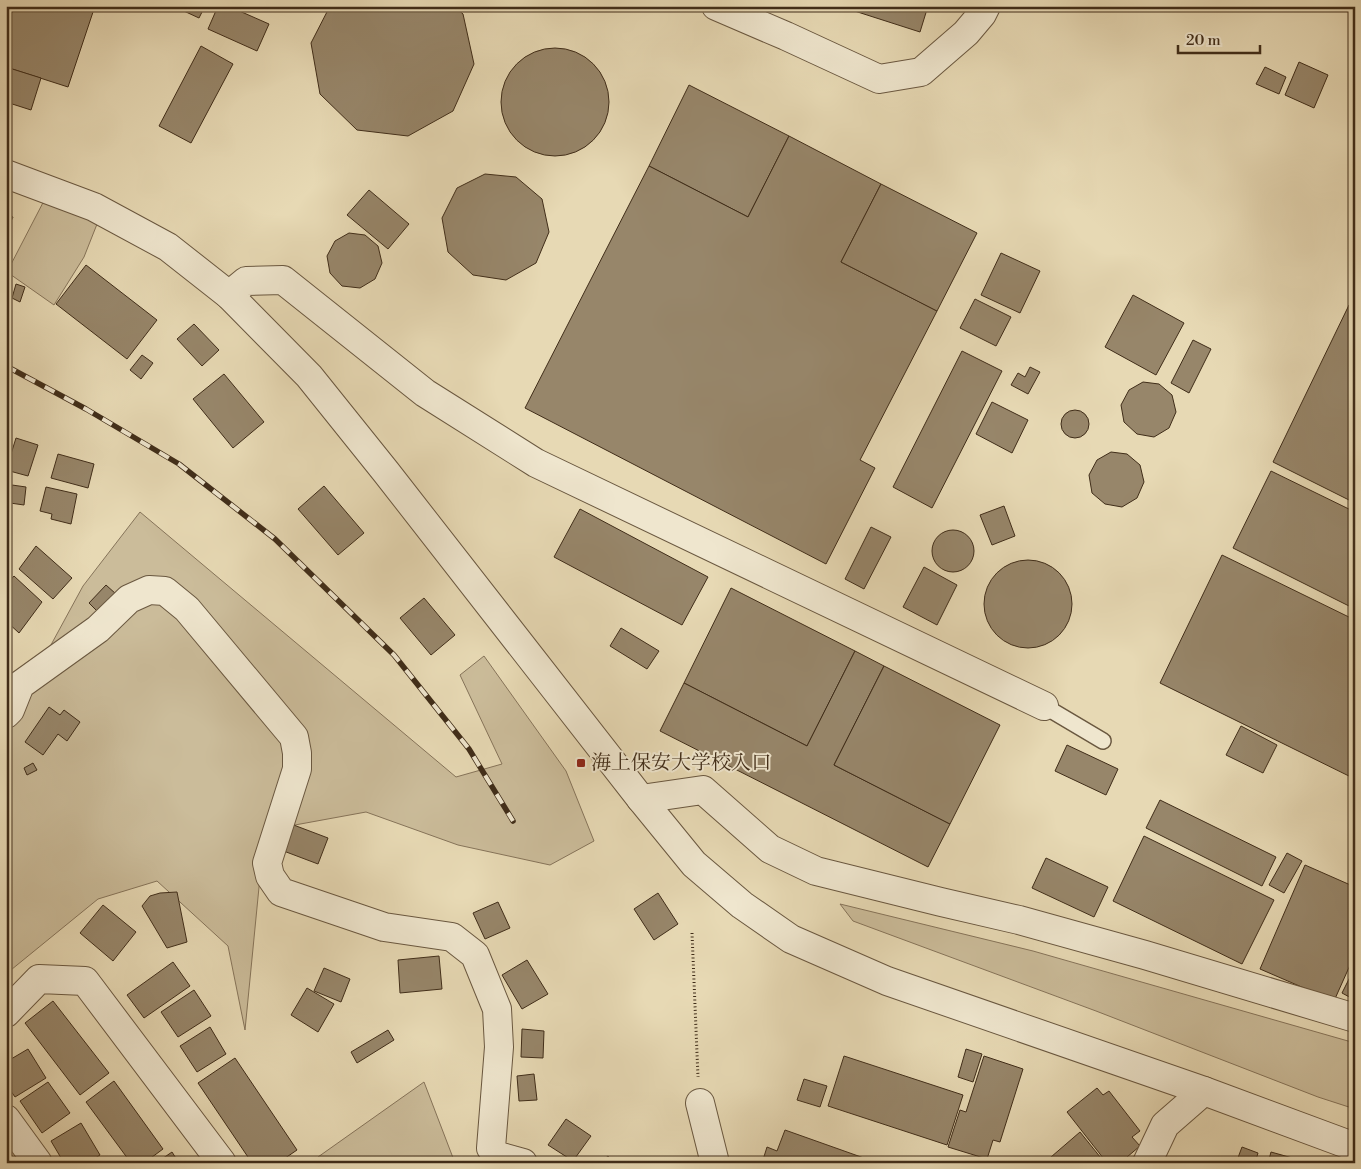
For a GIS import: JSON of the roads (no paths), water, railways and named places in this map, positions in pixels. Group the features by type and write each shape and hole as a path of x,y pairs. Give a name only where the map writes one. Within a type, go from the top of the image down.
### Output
{"street":[{"path":"716,6 748,13 879,79 922,72 966,33 982,14 986,6"},
{"path":"6,174 94,207 168,247 229,295 308,376 386,472 641,799 694,864 742,905 792,939 887,981 1204,1091 1355,1148"},
{"path":"229,295 246,281 283,280 425,393 536,463 1044,706"},
{"path":"6,714 10,710 20,685 98,629 129,599 149,590 165,591 187,609 294,737 297,769 267,863 270,876 281,892 384,927 452,937 475,955 497,1009 499,1046 492,1148 498,1156 523,1163"},
{"path":"641,799 703,790 770,850 816,871 1018,920 1145,955 1355,1018"},
{"path":"6,1013 39,979 85,980 222,1163"},
{"path":"1147,1163 1165,1125 1204,1091"},
{"path":"700,1103 715,1163"},
{"path":"6,1119 38,1163"}],"lane":[{"path":"1044,706 1103,741"}],"railway":[{"path":"6,366 86,409 179,464 275,539 394,655 469,749 513,821"}],"place":[{"name":"海上保安大学校入口","path":"581,763"}]}
